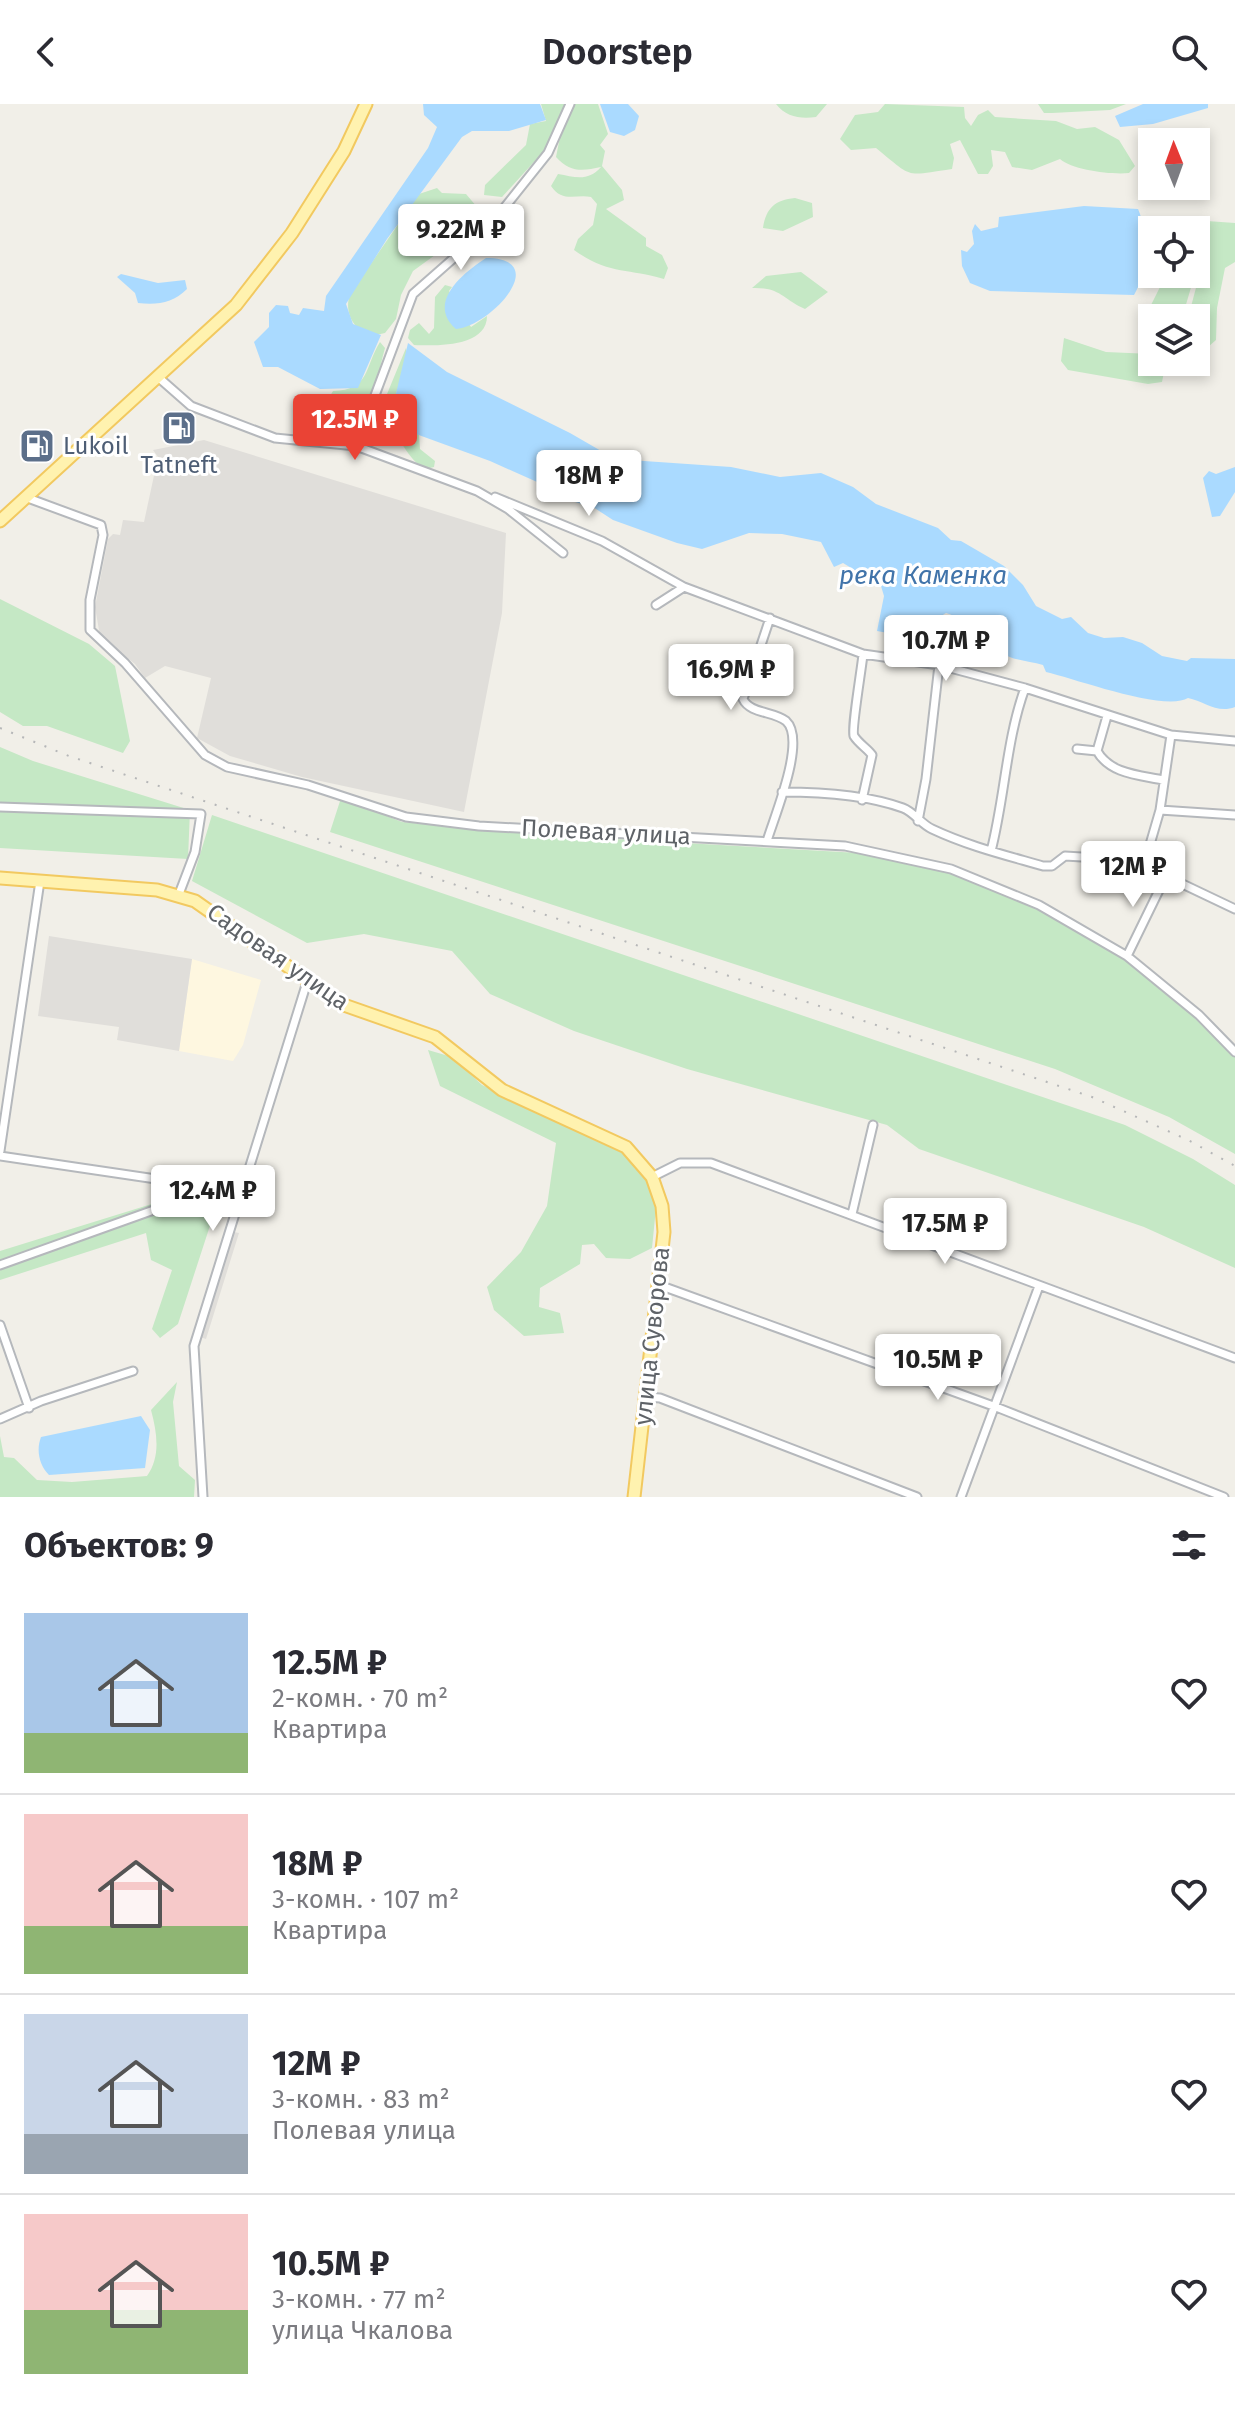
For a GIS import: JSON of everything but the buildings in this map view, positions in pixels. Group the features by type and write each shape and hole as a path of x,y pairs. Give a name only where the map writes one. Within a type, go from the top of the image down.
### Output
{"main road":[{"path":"0,521 236,305 292,233 344,151 366,104"},
{"name":"Садовая улица","path":"0,878 179,894 223,918 307,982 361,1014 435,1037 502,1090 626,1147 652,1177"},
{"name":"улица Суворова","path":"634,1497 664,1219 652,1177"}],"street":[{"path":"356,446 413,294 489,227 548,153 570,104"},
{"path":"158,377 191,406 275,438 356,446 529,508 602,541 684,587 863,654 939,665 1025,688 1171,735 1235,741"},
{"path":"477,491 508,509 563,553"},
{"name":"Полевая улица","path":"25,497 101,525 103,535 90,600 90,630 125,663 205,755 227,767 308,785 406,817 479,826 845,846 951,869 1039,905 1127,956 1199,1015 1235,1052"},
{"path":"656,605 684,587"},
{"path":"767,841 792,768 789,724 749,707 743,699 770,618"},
{"path":"862,800 872,755 854,735 853,729 863,654"},
{"path":"918,821 939,665"},
{"path":"991,851 1001,812 1014,719 1025,688"},
{"path":"1107,716 1097,751 1102,760 1122,772 1163,780"},
{"path":"1144,865 1160,810 1171,735"},
{"path":"1077,749 1097,751"},
{"path":"782,792 812,792 907,809 918,821 964,843 1043,866 1052,866 1069,856 1123,858 1235,909"},
{"path":"0,807 201,814 195,852 179,894"},
{"path":"1160,810 1235,815"},
{"path":"1127,956 1166,876"},
{"path":"40,881 0,1153 183,1183"},
{"path":"203,1497 194,1346 307,982"},
{"path":"852,1214 873,1125"},
{"path":"652,1177 680,1163 704,1161 1235,1358"},
{"path":"0,1265 165,1206"},
{"path":"659,1285 996,1407 1224,1497"},
{"path":"961,1497 1039,1286"},
{"path":"0,1325 29,1408"},
{"path":"0,1419 133,1371"},
{"path":"646,1397 660,1398 917,1497"}],"shaded area":[{"path":"204,440 506,533 502,613 464,812 302,777 230,756 197,738 211,678 165,666 145,678 135,664 100,636 95,607 108,539 113,534 120,535 123,520 144,522 158,457 153,450"},
{"path":"49,936 192,959 179,1051 117,1040 119,1027 38,1016"},
{"path":"192,959 261,980 243,1045 233,1061 179,1051"},
{"path":"234,1232 239,1233 206,1339 200,1337"}],"green space":[{"path":"541,104 567,104 543,152 502,197 484,195 485,185 526,145 530,124 546,121"},
{"path":"574,104 598,104 608,134 600,145 605,151 602,166 622,190 624,200 606,209 646,238 646,246 662,255 668,268 664,279 598,264 574,250 578,239 593,225 597,204 591,197 570,197 560,194 551,186 558,174 586,177 601,167 577,170 556,157 561,132"},
{"path":"776,104 827,104 816,117 804,118 789,114"},
{"path":"885,104 964,107 965,118 971,126 978,115 988,110 995,117 1056,121 1077,129 1095,127 1119,140 1135,166 1129,173 1113,173 1083,169 1060,159 1032,170 1012,167 1005,152 991,150 993,166 988,174 978,174 960,140 950,144 954,158 952,169 910,173 876,148 851,150 840,139 855,115 878,112"},
{"path":"1038,104 1126,104 1110,110 1044,113"},
{"path":"437,188 442,193 466,194 477,207 480,217 475,226 413,271 401,295 396,319 385,333 361,330 351,318 350,294 419,194"},
{"path":"795,198 812,203 813,217 783,231 763,228 766,215 773,206"},
{"path":"1210,221 1235,223 1235,262 1225,268 1217,308 1216,340 1210,345 1210,304 1192,304 1196,288 1210,288"},
{"path":"801,272 828,292 805,309 775,292 752,288 766,276"},
{"path":"445,285 452,287 449,291 471,327 487,316 485,326 479,334 459,342 414,345 408,338 410,330 419,323 429,334 434,328 435,297"},
{"path":"1160,288 1191,288 1186,304 1152,304"},
{"path":"1064,338 1106,352 1138,353 1138,376 1163,376 1162,382 1148,384 1068,370 1061,361"},
{"path":"380,342 385,348 374,392 362,416 341,430 324,433 308,431 296,421 300,415 318,416 333,391 354,387 360,382"},
{"path":"406,348 406,361 393,406 419,435 420,449 435,461 434,467 426,469 414,460 383,423 380,411"},
{"path":"0,599 89,644 115,666 130,741 123,753 47,726 23,726 0,712"},
{"path":"0,747 33,761 190,810 188,859 0,848"},
{"path":"341,798 402,822 544,835 859,853 964,876 1039,908 1120,955 1196,1015 1235,1055 1235,1154 1169,1117 1055,1069 330,832"},
{"path":"212,815 1125,1125 1193,1159 1235,1185 1235,1268 1144,1227 919,1149 887,1125 687,1069 574,1031 490,994 452,951 364,934 307,943 192,881"},
{"path":"428,1050 452,1057 482,1085 614,1143 644,1171 656,1208 652,1248 630,1259 606,1258 594,1244 582,1245 580,1264 540,1288 539,1307 560,1313 564,1333 524,1336 494,1310 487,1287 521,1252 547,1206 556,1143 440,1086"},
{"path":"193,1178 207,1180 219,1198 178,1324 160,1338 152,1329 172,1270 151,1260 146,1233 0,1280 0,1251 184,1194"},
{"path":"177,1382 173,1402 179,1466 195,1480 194,1497 0,1497 0,1436 4,1457 14,1458 37,1480 72,1482 147,1476 156,1452 151,1410"}],"water":[{"path":"423,104 540,104 546,120 509,131 472,131 462,137 387,239 346,304 353,324 381,335 358,388 320,389 278,367 263,367 254,342 269,327 269,313 276,305 288,306 290,313 299,315 303,308 324,311 326,296 428,148 437,127 424,115"},
{"path":"600,104 628,104 639,116 635,130 624,136 610,132"},
{"path":"1143,104 1208,104 1208,108 1153,124 1120,127 1115,116"},
{"path":"1084,206 1138,209 1141,216 1138,216 1138,287 1134,295 990,291 970,283 962,266 961,250 967,252 974,244 972,231 975,224 981,231 998,227 999,217"},
{"path":"486,258 505,261 514,269 515,280 499,305 485,317 456,329 448,319 446,299 458,280"},
{"path":"121,274 158,283 185,280 187,289 165,302 138,303 135,293 117,277"},
{"name":"река Каменка","path":"408,343 447,372 615,459 731,467 780,477 821,473 853,487 876,504 938,528 951,540 961,541 1004,566 1023,585 1036,606 1062,619 1071,617 1088,633 1104,638 1123,637 1142,643 1162,656 1187,661 1191,658 1235,659 1235,707 1216,708 1188,698 1160,701 1141,698 1046,672 1043,665 1007,656 961,620 946,613 930,623 909,621 888,633 877,631 884,596 881,586 843,563 834,567 821,542 782,534 749,533 702,549 677,543 613,520 593,507 568,500 555,490 490,461 416,434 393,406"},
{"path":"1235,467 1235,492 1220,516 1212,517 1203,478 1209,471 1216,474"},
{"path":"141,1416 150,1430 145,1468 49,1475 43,1467 39,1452 41,1437"}],"railway":[{"path":"0,728 69,756 1092,1097 1188,1140 1235,1166"}],"place":[{"name":"Tatneft","path":"179,428"},
{"name":"Lukoil","path":"37,446"}]}
